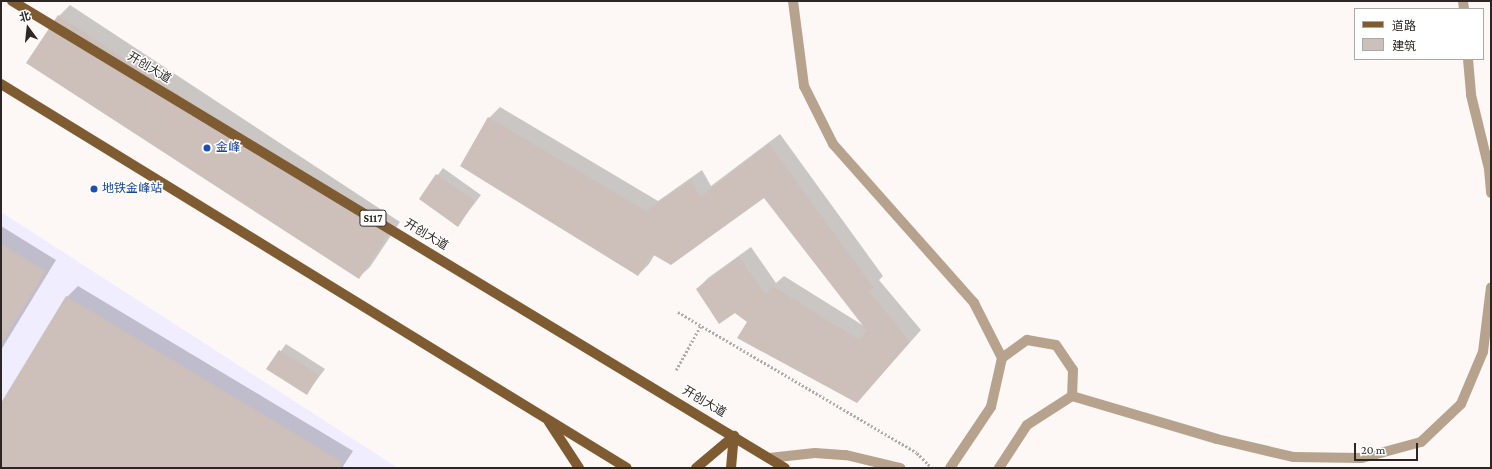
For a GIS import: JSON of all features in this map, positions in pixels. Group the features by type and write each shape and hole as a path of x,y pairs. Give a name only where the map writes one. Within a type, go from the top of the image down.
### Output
{"main road":[{"name":"开创大道","path":"12,1 785,468"},
{"path":"1,84 627,468"},
{"path":"547,419 579,468"},
{"path":"696,468 707,457 734,436"},
{"path":"731,468 734,436"}],"street":[{"path":"793,1 804,86 833,144 974,303 1002,358 991,407 950,468"},
{"path":"1468,60 1471,95 1489,168 1491,193"},
{"path":"999,468 1027,424 1072,396 1217,439 1293,457 1362,458 1421,442 1461,404 1483,352 1491,287"},
{"path":"1002,358 1027,340 1056,345 1073,370 1072,396"},
{"path":"769,458 815,453 846,455 900,468"}],"path":[{"path":"678,312 917,453 932,468"},
{"path":"676,370 701,325"}],"shaded area":[{"path":"1,212 398,468 1,468"}],"building":[{"name":"金峰","path":"58,15 389,233 359,279 26,63"},
{"path":"488,117 646,211 691,180 700,197 769,144 873,287 869,291 910,342 857,403 737,338 747,322 735,313 719,324 696,289 739,257 766,295 772,286 859,340 867,331 764,198 671,265 652,254 638,276 460,166"},
{"path":"436,174 475,201 458,227 419,199"},
{"path":"1,244 46,271 1,344"},
{"path":"66,296 342,462 339,468 1,468 1,403"},
{"path":"279,350 319,375 307,395 266,369"}],"place":[{"name":"金峰","path":"207,148"},
{"name":"地铁金峰站","path":"94,189"}]}
